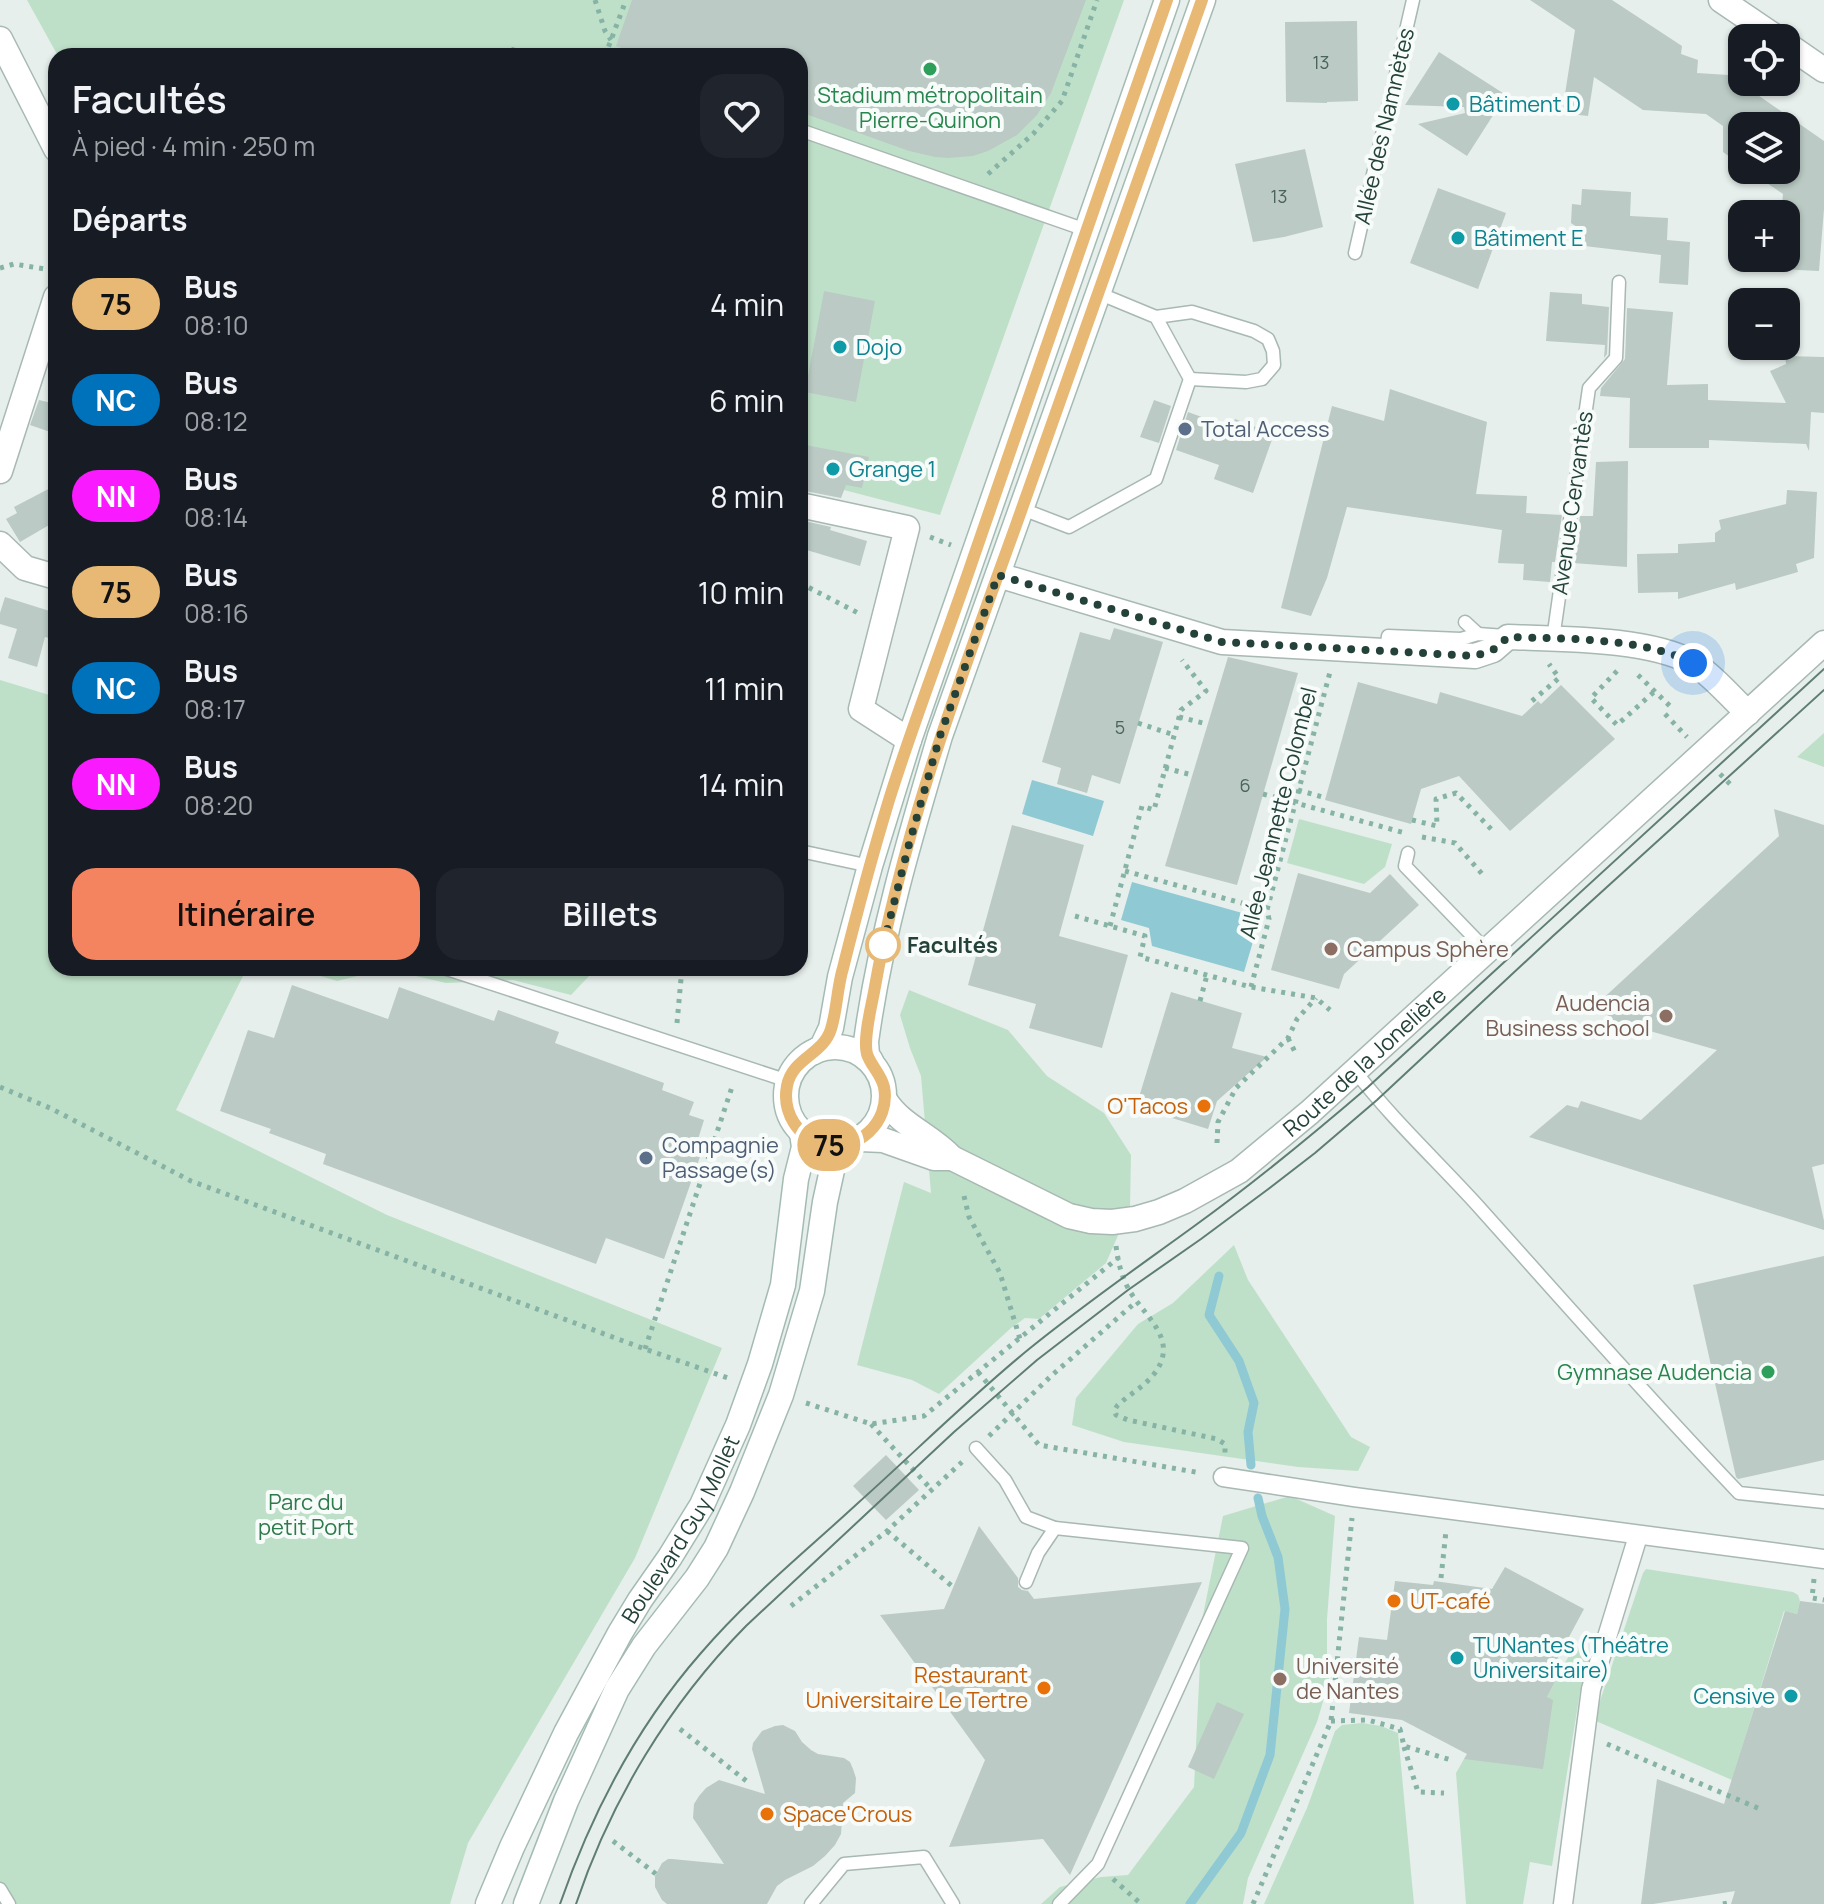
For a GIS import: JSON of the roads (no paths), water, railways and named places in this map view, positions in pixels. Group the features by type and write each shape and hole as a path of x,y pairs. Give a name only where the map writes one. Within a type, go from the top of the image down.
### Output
{"main road":[{"path":"1167,0 909,740 870,866 840,977 831,1028 822,1047 798,1064 788,1081 786,1095 793,1122 802,1133 825,1144 838,1146 855,1141 872,1129 885,1100 883,1083 867,1055 866,1042 877,972 940,736 1203,0"},
{"path":"1730,3 1758,24"},
{"path":"0,39 48,133"},
{"path":"1800,54 1824,70"},
{"path":"0,471 48,322"},
{"path":"808,507 907,528 861,709 909,740"},
{"path":"0,544 25,568 48,575"},
{"path":"998,575 1222,642 1337,648 1387,643 1475,656 1493,650 1508,637 1547,646 1634,646 1674,654 1709,674 1748,713"},
{"name":"Route de la Jonelière","path":"885,1100 899,1118 939,1144 952,1158 1069,1216 1112,1222 1135,1219 1185,1201 1239,1171 1310,1112 1824,643"},
{"path":"814,1052 833,1047 847,1048 871,1061"},
{"name":"Boulevard Guy Mollet","path":"488,1904 566,1733 620,1633 702,1505 738,1425 783,1285 796,1179 804,1147 802,1133"},
{"name":"Route de la Jonelière","path":"855,1141 883,1140 934,1158 952,1158"},
{"name":"Boulevard Guy Mollet","path":"526,1904 566,1801 611,1701 637,1657 716,1548 742,1492 781,1395 812,1291 834,1161 855,1141"}],"street":[{"path":"1223,1477 1824,1559"},
{"path":"1563,1904 1591,1689 1638,1536"}],"lane":[{"name":"Allée des Namnètes","path":"1355,253 1413,0"},
{"path":"808,133 1086,230"},
{"name":"Avenue Cervantès","path":"1547,646 1589,388 1616,358 1619,282"},
{"path":"1098,293 1156,317 1192,312 1254,331 1268,339 1274,365 1262,379 1246,382 1190,379"},
{"path":"1022,509 1069,527 1156,479 1190,379 1156,317"},
{"path":"1465,622 1478,634"},
{"path":"1387,643 1461,639 1478,634 1508,637"},
{"path":"808,853 870,866"},
{"path":"1408,853 1405,866 1487,951"},
{"path":"468,976 788,1081"},
{"path":"1355,1071 1377,1100 1437,1160 1650,1399 1739,1493 1824,1502"},
{"path":"976,1448 1005,1480 1026,1517 1055,1528 1242,1548 1098,1864 1059,1904"},
{"path":"1026,1582 1038,1553 1055,1528"},
{"path":"811,1904 844,1864 924,1857 953,1904"},
{"path":"0,1889 9,1904"}],"water":[{"path":"1032,780 1104,801 1093,836 1022,814"},
{"path":"1132,882 1260,918 1244,972 1152,946 1149,928 1121,920"}],"waterway":[{"path":"1219,1276 1209,1315 1239,1361 1254,1403 1248,1432 1251,1465"},
{"path":"1190,1904 1241,1833 1270,1755 1285,1609 1278,1557 1258,1498"}],"tram line":[{"path":"560,1904 587,1836 618,1771 678,1681 738,1613 1029,1349 1238,1193 1368,1087 1824,669"},
{"path":"576,1904 606,1828 645,1755 692,1688 746,1626 954,1432 1037,1360 1267,1190 1377,1100 1824,690"}],"place":[{"name":"Stadium métropolitain Pierre-Quinon","path":"930,69"},
{"name":"Bâtiment D","path":"1453,104"},
{"name":"Bâtiment E","path":"1458,238"},
{"name":"Dojo","path":"840,347"},
{"name":"Total Access","path":"1185,429"},
{"name":"Grange 1","path":"833,469"},
{"name":"Facultés","path":"883,945"},
{"name":"Campus Sphère","path":"1331,949"},
{"name":"Audencia Business school","path":"1666,1016"},
{"name":"O'Tacos","path":"1204,1106"},
{"name":"Compagnie Passage(s)","path":"646,1158"},
{"name":"Gymnase Audencia","path":"1768,1372"},
{"name":"UT-café","path":"1394,1601"},
{"name":"TUNantes (Théâtre Universitaire)","path":"1457,1658"},
{"name":"Université de Nantes","path":"1280,1679"},
{"name":"Restaurant Universitaire Le Tertre","path":"1044,1688"},
{"name":"Censive","path":"1791,1696"},
{"name":"Space'Crous","path":"767,1814"}],"park label":[{"name":"Parc du petit Port","path":"306,1514"}]}
